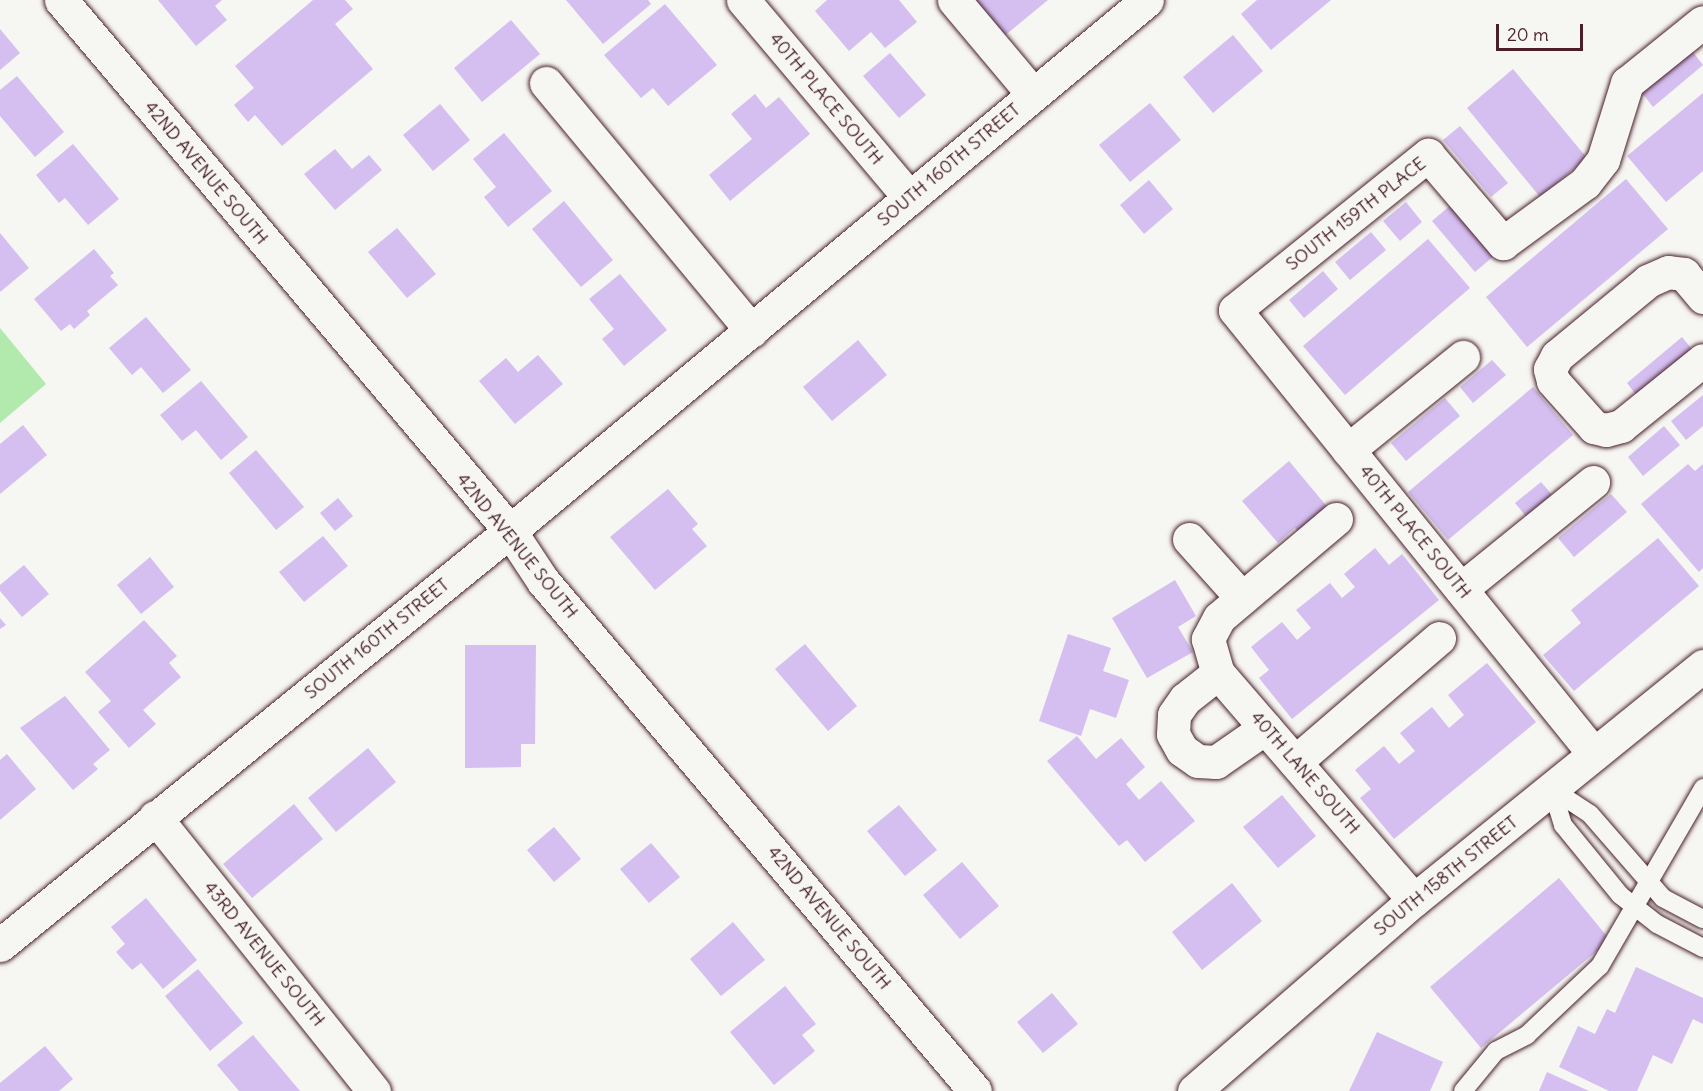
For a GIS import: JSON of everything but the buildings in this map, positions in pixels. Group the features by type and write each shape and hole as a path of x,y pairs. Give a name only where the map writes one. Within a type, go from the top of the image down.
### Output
{"street":[{"name":"42ND AVENUE SOUTH","path":"61,0 510,531 543,581 975,1091"},
{"name":"40TH PLACE SOUTH","path":"742,0 910,198"},
{"path":"954,0 1033,94"},
{"name":"SOUTH 160TH STREET","path":"0,945 510,531 1147,0"},
{"name":"SOUTH 159TH PLACE","path":"1235,310 1428,154 1503,243 1585,183 1603,160 1627,83 1703,22"},
{"path":"546,83 752,331"},
{"path":"1703,297 1684,274 1668,272 1648,281 1557,356 1550,369 1554,381 1593,427 1606,430 1621,426 1703,360"},
{"name":"40TH PLACE SOUTH","path":"1235,310 1594,754"},
{"path":"1348,450 1463,357"},
{"path":"1461,589 1593,482"},
{"path":"1189,539 1241,597 1336,519"},
{"name":"40TH LANE SOUTH","path":"1241,597 1219,618 1208,639 1218,673 1414,900"},
{"path":"1295,762 1439,638"},
{"name":"SOUTH 158TH STREET","path":"1194,1091 1414,900 1703,666"},
{"path":"1218,673 1185,699 1174,714 1173,734 1182,750 1197,761 1216,762 1265,728"},
{"name":"43RD AVENUE SOUTH","path":"155,817 374,1091"}],"lane":[{"path":"1463,1091 1496,1051 1527,1035 1578,991 1600,966 1703,788"},
{"path":"1552,789 1590,814 1663,898 1703,919"},
{"path":"1552,789 1563,825 1620,895 1657,924 1703,948"}],"green space":[{"path":"0,328 46,384 0,423"}]}
